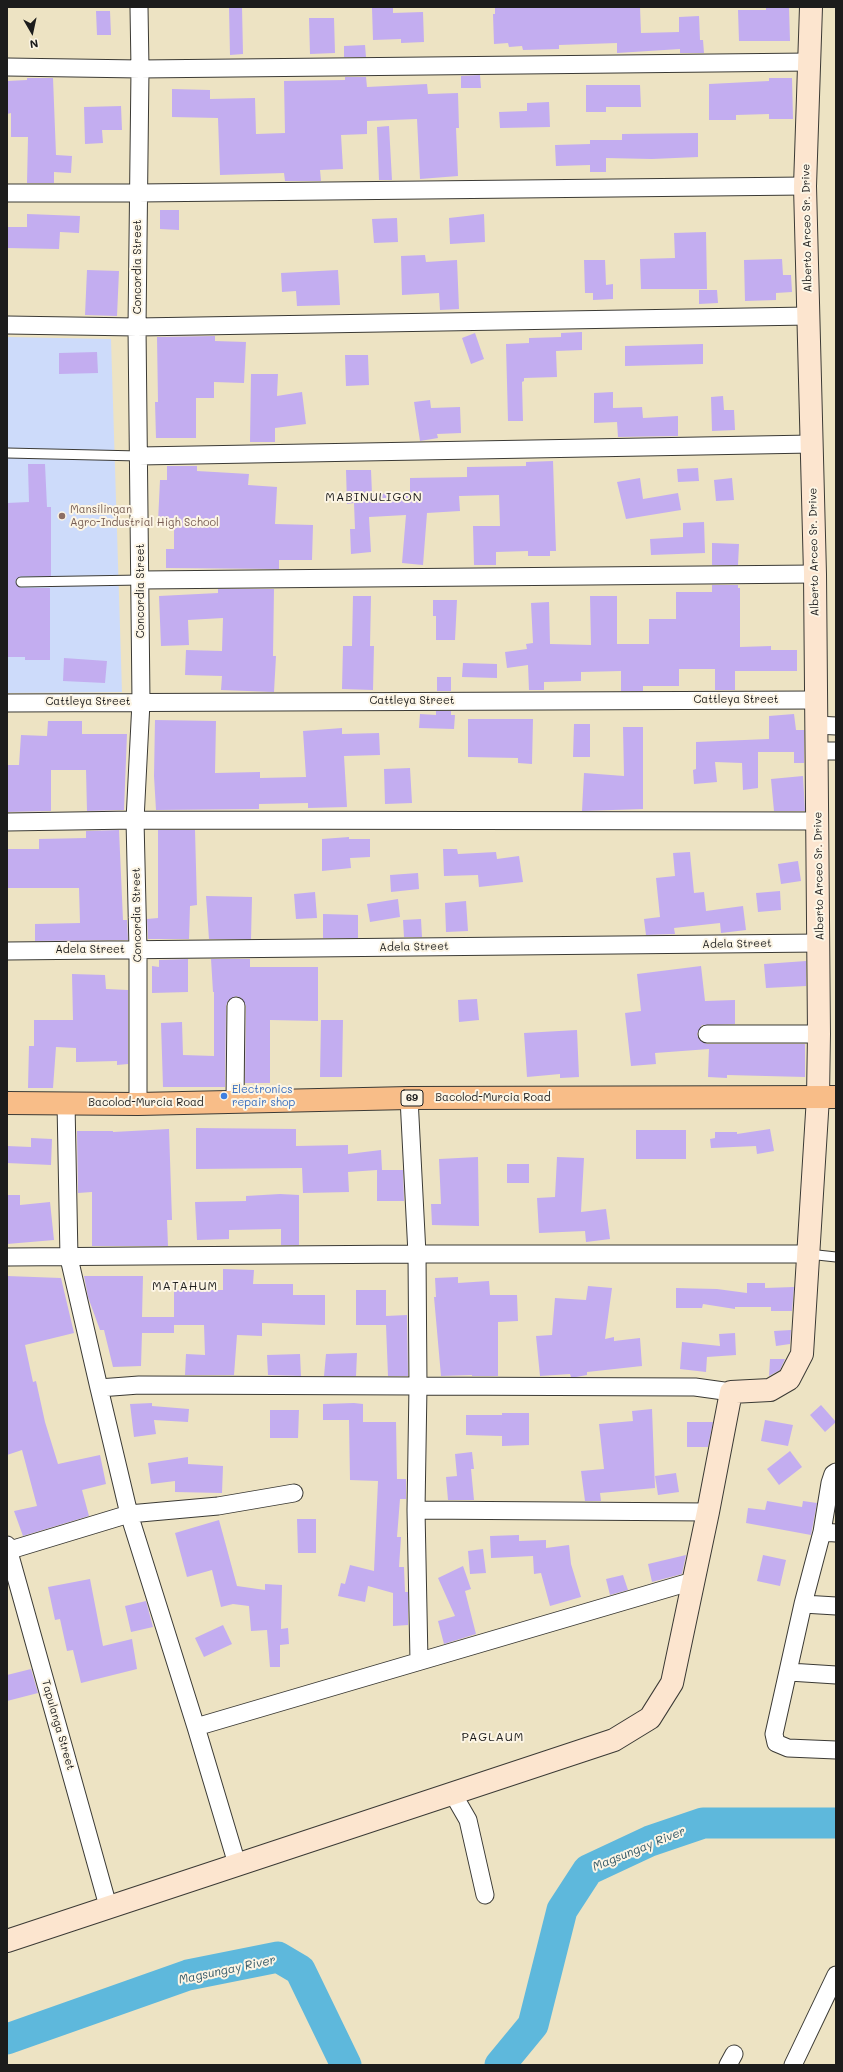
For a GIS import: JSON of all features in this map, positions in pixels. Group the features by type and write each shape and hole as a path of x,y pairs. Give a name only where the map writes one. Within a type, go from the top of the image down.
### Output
{"main road":[{"name":"Bacolod-Murcia Road","path":"7,1103 138,1104 409,1098 827,1097"}],"street":[{"name":"Concordia Street","path":"138,1104 138,950 135,820 141,702 141,580 137,327 140,69 139,7"},
{"name":"Alberto Arceo Sr. Drive","path":"731,1392 770,1390 789,1379 802,1354 808,1254 827,1097 819,1034 820,943 817,821 827,751 826,726 816,700 815,574 805,186 811,7"},
{"path":"7,67 140,69 810,62"},
{"path":"7,193 805,186"},
{"path":"7,325 137,327 809,316"},
{"path":"139,456 812,444"},
{"path":"141,580 815,574"},
{"name":"Cattleya Street","path":"7,702 816,700"},
{"path":"7,822 135,820 817,821"},
{"name":"Adela Street","path":"7,950 820,943"},
{"path":"235,1102 236,1006"},
{"path":"707,1034 819,1034"},
{"path":"409,1098 418,1254 416,1510 419,1661"},
{"path":"66,1103 69,1258 129,1514 196,1727 237,1864"},
{"path":"7,1257 69,1258 418,1254 808,1254"},
{"path":"7,1941 108,1906 614,1740 650,1718 672,1683 708,1512 731,1392 695,1387 139,1385 99,1388"},
{"path":"836,1472 833,1474 830,1483 829,1533 803,1604 774,1734 776,1743 788,1748 836,1750"},
{"path":"8,1549 129,1514 218,1506 294,1493"},
{"path":"416,1510 708,1512"},
{"name":"Tapulanga Street","path":"8,1549 108,1906"},
{"path":"196,1727 693,1581"},
{"path":"803,1604 836,1606"},
{"path":"789,1672 836,1675"},
{"path":"453,1794 468,1820 485,1895"},
{"path":"793,2065 836,1975"}],"lane":[{"path":"7,453 139,456"},
{"path":"21,582 141,580"},
{"path":"808,1254 836,1256"}],"shaded area":[{"name":"Mansilingan Agro-Industrial High School","path":"7,337 111,339 122,692 7,693"}],"building":[{"path":"229,7 242,7 243,54 230,55"},
{"path":"393,7 393,13 423,12 424,42 401,43 401,39 373,40 372,8"},
{"path":"495,7 640,7 641,33 679,32 679,17 699,16 700,40 703,40 704,53 680,53 680,49 617,53 617,43 559,45 559,49 523,50 522,46 509,47 508,43 494,44 493,14 495,14"},
{"path":"766,7 789,7 790,41 739,41 738,10 766,10"},
{"path":"96,11 110,11 111,35 97,35"},
{"path":"309,18 334,18 335,53 310,54"},
{"path":"365,45 366,57 344,57 344,46"},
{"path":"480,75 481,88 461,88 461,76"},
{"path":"345,77 366,77 367,87 427,84 428,94 458,93 459,128 456,128 458,176 420,179 417,119 367,121 367,134 341,135 343,169 320,170 321,181 285,181 284,173 220,175 218,118 172,117 172,89 210,90 210,99 255,98 256,134 285,133 284,81 345,80"},
{"path":"27,78 53,78 56,155 72,156 71,173 54,172 54,183 27,183 28,137 11,137 11,113 7,114 7,81 27,80"},
{"path":"769,78 792,78 793,119 769,119 769,114 736,115 736,120 709,120 709,84 769,81"},
{"path":"586,85 640,85 641,107 606,107 606,112 586,112"},
{"path":"549,102 550,127 500,128 499,112 527,111 527,103"},
{"path":"121,106 122,130 102,130 103,143 85,144 84,107"},
{"path":"389,126 392,180 379,180 377,127"},
{"path":"698,133 698,157 652,159 606,158 606,172 590,172 590,165 556,166 555,145 590,144 590,140 622,140 622,134"},
{"path":"160,210 179,210 179,230 160,229"},
{"path":"27,214 80,216 79,233 60,232 59,249 7,248 7,227 27,227"},
{"path":"484,214 485,242 450,244 449,218"},
{"path":"397,218 398,242 374,243 372,219"},
{"path":"706,232 707,289 641,289 640,259 675,258 674,233"},
{"path":"425,255 426,262 457,260 459,309 440,310 439,293 402,295 401,256"},
{"path":"782,259 783,275 791,275 792,292 776,293 776,300 745,301 744,260"},
{"path":"584,260 605,260 606,285 613,284 613,299 593,300 593,293 585,293"},
{"path":"87,270 119,271 117,316 85,315"},
{"path":"338,270 340,305 297,306 296,291 282,292 281,273"},
{"path":"699,290 717,290 718,303 699,304"},
{"path":"582,332 582,350 556,351 557,377 524,378 524,381 522,382 523,421 508,421 506,344 529,343 529,338 561,337 561,333"},
{"path":"475,333 484,359 471,364 462,338"},
{"path":"215,336 215,341 246,342 244,383 214,382 214,398 196,398 196,438 156,438 155,402 158,402 157,337"},
{"path":"703,344 703,364 625,366 625,346"},
{"path":"97,352 98,373 59,374 59,353"},
{"path":"345,355 368,355 369,385 346,386"},
{"path":"251,374 278,374 277,396 302,392 306,424 275,428 275,442 250,442"},
{"path":"613,392 613,408 642,407 643,418 678,416 678,436 618,437 617,422 594,423 594,393"},
{"path":"723,396 724,410 734,410 735,430 712,431 711,397"},
{"path":"430,400 431,408 460,407 461,433 437,434 438,438 420,441 414,402"},
{"path":"553,461 556,551 550,551 550,556 528,556 528,551 496,552 496,565 474,565 473,526 500,526 499,495 459,496 460,511 427,513 423,565 402,563 406,515 369,517 371,552 351,554 350,529 355,529 354,503 347,504 346,470 371,470 372,494 410,493 410,478 467,477 467,467 526,466 526,462"},
{"path":"28,464 45,464 47,507 51,507 51,576 21,576 16,579 15,582 21,588 50,588 50,660 25,660 25,657 7,657 7,503 29,502"},
{"path":"167,466 197,466 197,471 249,474 248,485 277,487 275,524 313,525 312,560 279,560 279,569 166,568 166,549 174,549 174,522 158,522 160,480 167,480"},
{"path":"698,468 699,481 678,482 677,469"},
{"path":"640,478 643,499 678,493 681,510 626,519 617,482"},
{"path":"732,478 734,500 716,501 714,480"},
{"path":"704,522 705,553 651,555 650,539 683,537 683,523"},
{"path":"712,543 739,544 738,565 712,565"},
{"path":"712,585 738,585 738,588 740,588 740,647 771,646 771,650 797,650 797,671 735,671 735,690 715,690 715,669 679,669 679,686 643,686 643,691 621,691 621,671 581,672 581,681 544,682 544,690 529,690 528,665 507,668 505,652 527,649 526,644 533,643 531,603 549,602 550,644 591,645 590,596 617,596 617,644 649,644 649,619 676,619 676,592 712,592"},
{"path":"218,589 274,589 273,656 276,656 274,692 221,690 222,676 185,675 186,650 222,651 223,618 188,620 189,645 161,646 159,596 218,593"},
{"path":"353,596 371,596 370,646 374,646 373,690 342,689 343,646 352,646"},
{"path":"433,600 457,600 455,640 436,640 436,616 433,616"},
{"path":"64,658 107,661 105,683 63,681"},
{"path":"463,663 497,664 497,678 462,677"},
{"path":"437,677 451,677 451,691 437,691"},
{"path":"436,711 451,711 451,715 455,715 454,729 419,728 420,714 436,715"},
{"path":"794,714 796,730 804,730 804,763 794,763 794,752 758,752 758,788 743,790 742,763 715,762 717,782 694,784 693,770 696,769 696,742 769,739 769,716"},
{"path":"468,719 533,719 532,764 518,763 518,758 468,757"},
{"path":"155,720 216,721 215,773 260,772 260,778 306,777 303,731 342,728 342,734 379,733 380,755 344,756 347,807 308,808 308,803 259,804 259,809 156,810 154,776"},
{"path":"48,721 82,721 82,734 127,734 124,810 87,811 86,770 51,770 51,811 7,812 7,765 19,765 21,735 47,736"},
{"path":"574,724 590,724 590,757 573,757"},
{"path":"623,727 643,727 643,809 582,811 584,773 624,776"},
{"path":"410,768 412,803 385,804 384,769"},
{"path":"803,776 805,811 774,811 771,779"},
{"path":"119,830 123,920 127,920 128,940 35,941 35,924 80,923 79,888 7,888 7,849 39,849 39,839 86,838 86,831"},
{"path":"158,830 195,830 197,905 190,906 189,939 148,939 147,919 158,918"},
{"path":"349,837 349,839 370,839 370,857 350,858 351,868 322,871 322,839"},
{"path":"443,849 457,849 458,854 496,852 497,859 519,856 523,882 479,887 478,875 444,876"},
{"path":"690,852 694,893 704,892 706,911 743,906 746,930 721,933 720,923 674,928 675,934 646,935 644,919 660,917 656,878 675,876 673,853"},
{"path":"798,861 801,881 781,884 778,864"},
{"path":"418,873 419,889 391,892 390,875"},
{"path":"780,891 781,910 758,912 756,893"},
{"path":"315,892 317,918 296,919 294,894"},
{"path":"206,896 252,897 251,939 209,939"},
{"path":"398,899 400,917 370,922 367,904"},
{"path":"466,901 468,931 446,932 445,903"},
{"path":"323,914 358,915 358,938 323,938"},
{"path":"421,919 422,937 404,937 403,920"},
{"path":"188,959 188,992 152,993 152,966 159,967 159,960"},
{"path":"211,959 250,959 250,967 318,967 318,1021 270,1020 270,1083 245,1083 246,1006 241,998 236,996 228,1001 226,1006 225,1087 163,1087 161,1023 182,1022 183,1055 214,1056 214,992"},
{"path":"806,961 806,986 766,988 764,964"},
{"path":"701,966 705,1001 735,1000 735,1024 702,1025 697,1034 699,1039 707,1044 805,1044 805,1077 727,1075 727,1078 708,1077 709,1049 655,1053 656,1064 631,1066 625,1013 641,1011 637,974"},
{"path":"72,974 105,975 106,989 128,990 128,1064 117,1065 117,1061 76,1062 76,1048 56,1047 53,1088 28,1088 29,1046 34,1046 34,1020 73,1020"},
{"path":"477,999 479,1020 459,1022 458,1000"},
{"path":"321,1020 343,1020 342,1077 320,1077"},
{"path":"577,1030 579,1077 560,1078 560,1074 527,1077 524,1033"},
{"path":"196,1128 296,1129 296,1146 348,1145 348,1154 381,1150 382,1170 403,1170 404,1201 377,1201 377,1170 348,1172 349,1192 303,1193 302,1168 196,1169"},
{"path":"169,1129 172,1220 167,1220 168,1246 92,1246 92,1192 78,1193 77,1131 113,1132"},
{"path":"770,1129 774,1151 757,1154 756,1146 711,1148 710,1139 715,1138 715,1132 737,1132 737,1134"},
{"path":"636,1130 686,1130 686,1159 636,1159"},
{"path":"31,1138 52,1139 51,1165 7,1163 7,1146 31,1147"},
{"path":"478,1157 479,1226 432,1225 431,1204 441,1204 439,1159"},
{"path":"557,1157 584,1158 581,1212 606,1209 610,1239 586,1242 585,1231 539,1233 537,1198 555,1197"},
{"path":"507,1164 529,1164 529,1183 507,1183"},
{"path":"280,1194 299,1195 299,1245 281,1245 281,1229 229,1230 229,1239 197,1240 195,1202 246,1201 246,1196"},
{"path":"7,1195 20,1195 20,1205 50,1202 54,1240 7,1244"},
{"path":"223,1269 254,1270 253,1284 293,1284 293,1295 325,1295 325,1325 262,1323 262,1336 237,1335 234,1375 185,1375 186,1354 205,1355 204,1325 174,1325 174,1290 223,1290"},
{"path":"7,1276 61,1278 74,1333 25,1345 33,1382 36,1381 45,1422 58,1464 100,1455 106,1484 82,1490 89,1516 23,1536 14,1511 37,1506 22,1450 7,1455"},
{"path":"84,1276 143,1276 142,1317 174,1317 174,1333 142,1333 141,1366 113,1367 104,1330 100,1330 88,1297"},
{"path":"458,1277 458,1283 489,1281 490,1295 517,1295 518,1321 498,1322 498,1376 441,1376 434,1297 436,1297 435,1278"},
{"path":"747,1283 765,1283 765,1288 794,1287 792,1311 771,1311 771,1307 735,1307 735,1309 703,1304 702,1308 676,1308 676,1288 717,1289 747,1293"},
{"path":"588,1286 612,1288 605,1339 614,1337 614,1341 640,1338 642,1366 587,1372 587,1375 576,1377 571,1377 570,1374 540,1376 536,1336 552,1335 555,1298 586,1300"},
{"path":"356,1290 386,1290 386,1316 407,1315 408,1376 388,1376 386,1325 356,1325"},
{"path":"791,1330 790,1344 776,1346 774,1331"},
{"path":"735,1333 736,1355 707,1357 706,1372 680,1369 682,1342 720,1346 719,1334"},
{"path":"357,1353 356,1376 324,1376 326,1354"},
{"path":"300,1354 301,1376 268,1375 267,1355"},
{"path":"770,1359 785,1359 780,1370 769,1376"},
{"path":"152,1403 152,1406 189,1409 188,1422 154,1420 156,1434 134,1437 130,1404"},
{"path":"323,1404 363,1404 363,1422 396,1422 397,1479 406,1479 406,1499 400,1499 397,1537 401,1537 399,1567 404,1567 405,1592 408,1592 408,1625 393,1626 393,1593 368,1586 365,1602 338,1596 341,1583 345,1584 350,1565 374,1571 378,1481 350,1480 349,1420 323,1420"},
{"path":"821,1405 836,1422 825,1432 810,1415"},
{"path":"652,1409 655,1488 600,1493 601,1501 585,1501 581,1471 604,1469 599,1424 633,1421 632,1411"},
{"path":"270,1410 299,1410 298,1438 270,1438"},
{"path":"502,1413 529,1413 529,1445 502,1446 502,1436 466,1435 466,1415 502,1415"},
{"path":"765,1420 793,1425 788,1446 761,1441"},
{"path":"687,1422 713,1422 708,1447 687,1447"},
{"path":"790,1451 802,1467 779,1485 767,1469"},
{"path":"472,1452 474,1469 471,1469 474,1500 448,1500 446,1477 457,1476 455,1454"},
{"path":"188,1457 188,1464 223,1466 222,1493 175,1492 175,1481 151,1484 148,1463"},
{"path":"676,1473 679,1492 658,1495 655,1476"},
{"path":"767,1501 802,1507 803,1501 817,1503 811,1535 746,1523 748,1508 765,1510"},
{"path":"297,1519 316,1519 316,1553 298,1553"},
{"path":"219,1520 237,1586 265,1590 265,1584 282,1585 281,1629 288,1628 289,1644 280,1645 280,1667 270,1667 267,1630 251,1631 249,1606 233,1604 221,1607 212,1570 187,1577 175,1533"},
{"path":"519,1535 519,1541 546,1540 546,1548 569,1545 571,1564 581,1597 550,1606 541,1573 534,1574 533,1556 491,1558 490,1536"},
{"path":"483,1549 486,1573 470,1574 468,1551"},
{"path":"686,1555 682,1574 652,1582 648,1564"},
{"path":"763,1555 786,1560 780,1586 757,1581"},
{"path":"463,1566 471,1589 465,1591 476,1634 444,1644 438,1621 455,1616 438,1578"},
{"path":"623,1575 628,1590 610,1595 606,1579"},
{"path":"90,1579 103,1646 132,1639 137,1669 81,1683 73,1650 67,1651 60,1619 55,1620 48,1587"},
{"path":"146,1601 153,1627 131,1632 125,1606"},
{"path":"223,1625 232,1644 204,1657 195,1638"},
{"path":"31,1669 38,1693 7,1701 7,1675"}],"waterway":[{"name":"Magsungay River","path":"500,2065 533,2025 562,1910 588,1870 650,1841 703,1823 836,1823"},
{"name":"Magsungay River","path":"7,2039 188,1975 278,1957 300,1970 346,2065"}],"place":[{"name":"Mansilingan Agro-Industrial High School","path":"62,516"},
{"name":"Electronics repair shop","path":"224,1096"}],"district":[{"name":"MABINULIGON","path":"374,497"},
{"name":"MATAHUM","path":"185,1286"},
{"name":"PAGLAUM","path":"493,1737"}]}
